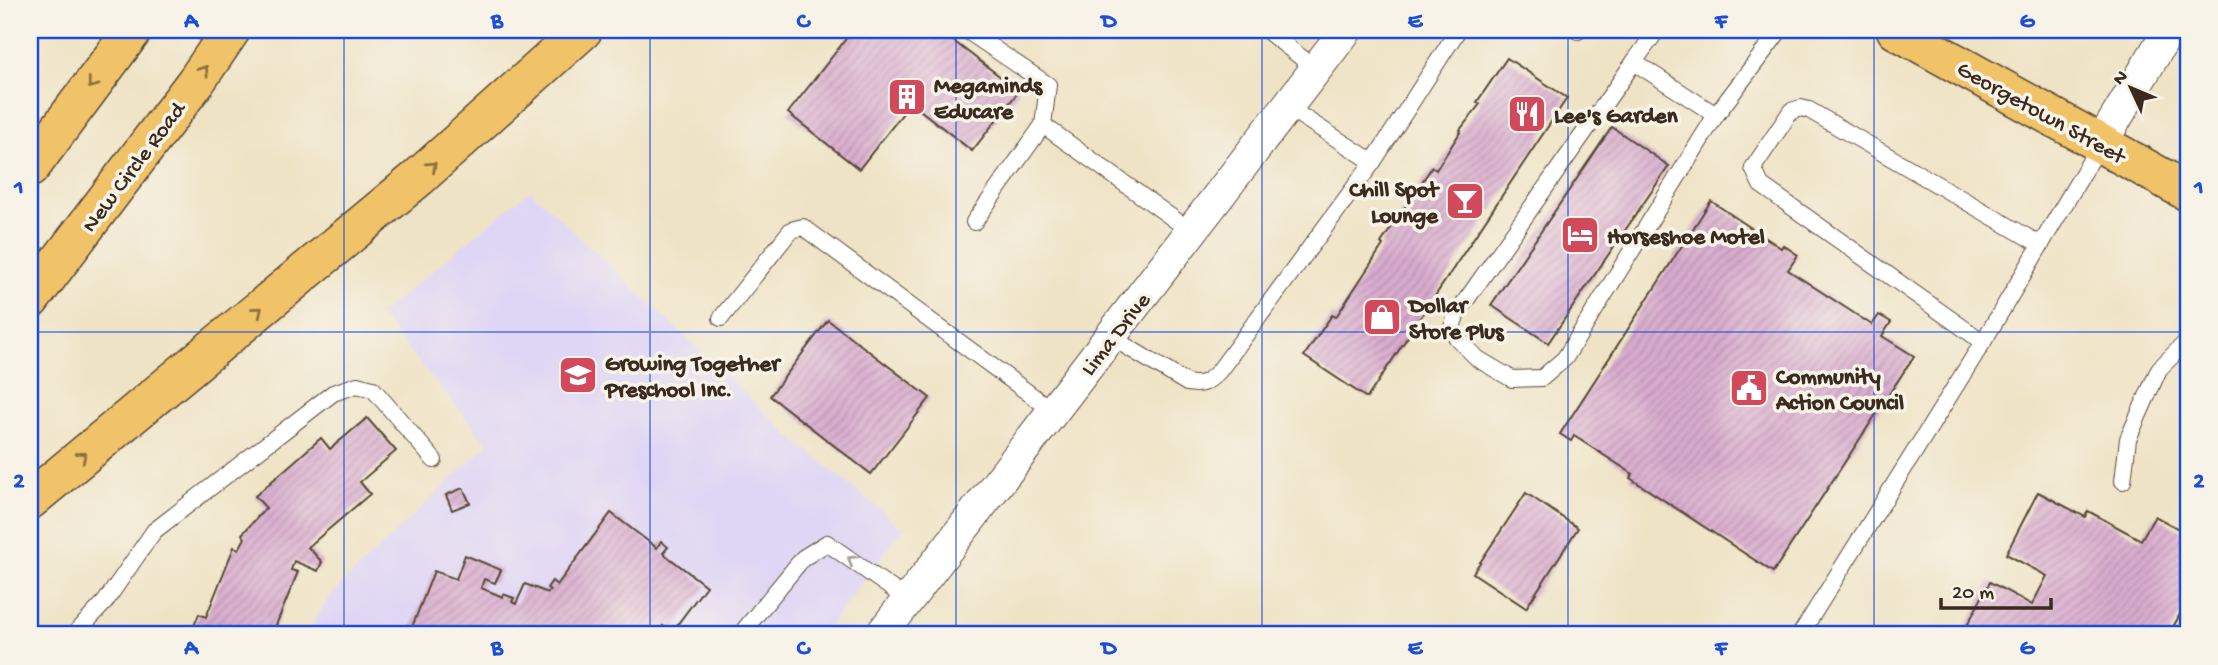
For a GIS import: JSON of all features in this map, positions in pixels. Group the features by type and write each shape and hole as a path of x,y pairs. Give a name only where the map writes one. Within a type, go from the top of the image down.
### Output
{"main road":[{"path":"30,168 133,30"},
{"name":"New Circle Road","path":"30,300 197,80 231,30"},
{"path":"30,500 418,178 583,30"},
{"name":"Georgetown Street","path":"1896,30 2188,192"}],"street":[{"name":"Lima Drive","path":"881,635 1346,30"},
{"path":"2101,143 2169,30"}],"lane":[{"path":"966,30 1048,85 1043,125 974,222"},
{"path":"1266,30 1316,69"},
{"path":"1111,337 1187,383 1198,386 1208,382 1219,371 1373,162 1458,30"},
{"path":"1657,30 1457,313 1452,327 1457,338 1478,359 1512,379 1542,378 1564,358 1716,115 1780,30"},
{"path":"1634,62 1716,115"},
{"path":"1287,107 1373,162"},
{"path":"1983,342 1761,185 1753,167 1791,111 1801,108 1809,110 2041,245"},
{"path":"1043,125 1192,232"},
{"path":"1800,635 1983,342 2101,143"},
{"path":"721,318 791,230 803,227 1053,411"},
{"path":"2123,481 2128,439 2159,369 2188,340"},
{"path":"74,635 105,602 155,531 333,393 356,385 373,389 434,460"},
{"path":"740,635 803,558 827,543 908,600"}],"shaded area":[{"name":"Growing Together Preschool Inc.","path":"530,190 789,435 903,529 822,635 307,635 329,597 488,444 379,315"}],"building":[{"name":"Megaminds Educare","path":"853,30 939,30 1019,91 972,151 911,103 859,169 788,113"},
{"path":"1507,58 1567,98 1367,398 1304,356 1332,315 1336,317 1383,245 1381,243 1432,167 1436,170"},
{"name":"Horseshoe Motel","path":"1612,127 1669,166 1548,343 1491,305"},
{"path":"1711,201 1781,248 1783,245 1798,255 1788,270 1872,325 1879,315 1891,322 1882,336 1914,356 1773,572 1630,478 1633,474 1574,436 1571,441 1560,434"},
{"path":"828,320 930,398 871,474 770,396"},
{"path":"367,418 396,451 360,482 370,494 308,547 322,562 318,571 294,561 291,570 298,572 272,635 190,635 199,614 206,617 234,547 239,549 245,538 242,534 266,508 255,496 321,438 330,449"},
{"path":"463,488 470,503 452,510 446,495"},
{"path":"2038,492 2085,517 2088,511 2141,540 2155,516 2188,534 2188,599 2169,635 1962,635 1990,582 2032,605 2047,576 2006,554"},
{"path":"1526,493 1578,528 1526,608 1473,573"},
{"path":"611,513 657,548 661,541 668,547 663,553 706,586 671,633 663,626 656,635 409,635 434,571 456,579 465,555 501,570 495,583 484,579 481,588 503,597 503,594 514,598 512,602 516,604 525,584 548,593 550,590 547,588 552,581 557,585"}],"place":[{"name":"Megaminds Educare","path":"907,97"},
{"name":"Lee's Garden","path":"1527,114"},
{"name":"Chill Spot Lounge","path":"1465,201"},
{"name":"Horseshoe Motel","path":"1580,235"},
{"name":"Dollar Store Plus","path":"1382,317"},
{"name":"Growing Together Preschool Inc.","path":"578,375"},
{"name":"Community Action Council","path":"1749,388"}]}
